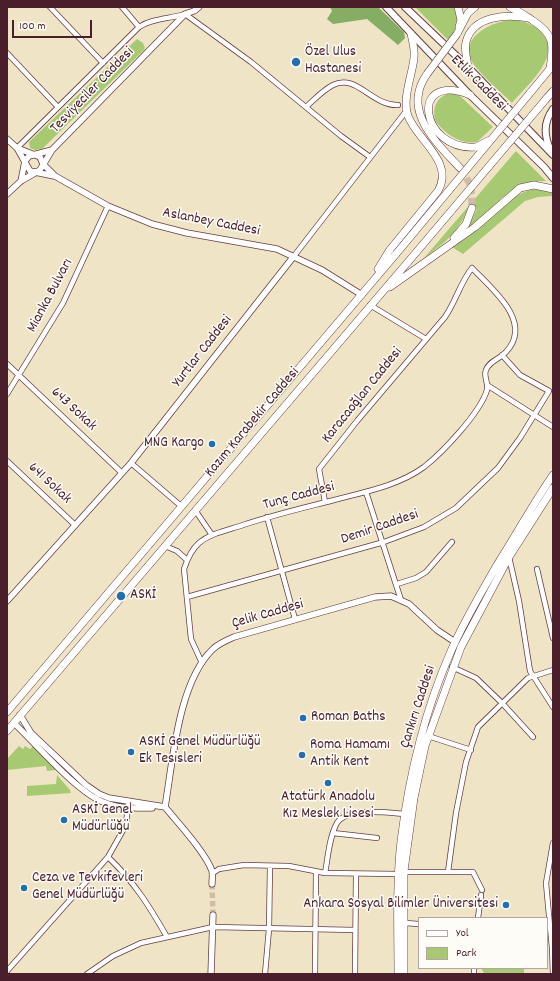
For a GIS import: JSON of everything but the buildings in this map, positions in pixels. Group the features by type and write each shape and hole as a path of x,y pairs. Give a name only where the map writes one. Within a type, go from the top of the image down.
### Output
{"main road":[{"name":"Etlik Caddesi","path":"386,7 470,95 544,167 553,178"},
{"name":"Etlik Caddesi","path":"405,7 468,67 553,154"},
{"path":"457,34 461,20 458,7"},
{"path":"460,168 430,135 422,121 420,91 427,74 457,34 468,13 475,7"},
{"path":"510,7 529,18 548,32 552,41 552,67"},
{"path":"468,67 466,42 473,30 497,17 508,15 529,18"},
{"path":"370,283 389,251 424,210 442,182 442,170 438,158 416,131 407,110 408,90 414,58 411,34"},
{"name":"Kazım Karabekir Caddesi","path":"7,712 362,295 370,283 552,67"},
{"path":"470,95 450,89 439,92 430,101 428,115 436,130 450,142 466,147 476,147 495,136"},
{"name":"Kazım Karabekir Caddesi","path":"7,731 370,305 382,294 553,91"},
{"path":"553,109 548,118 545,132 553,154"},
{"path":"382,294 475,227 520,188 534,185 547,186 553,189"},
{"path":"433,257 460,232 468,220 472,208"},
{"name":"Çankırı Caddesi","path":"398,974 401,873 405,814 421,736 433,699 455,642 480,594 528,511 553,475"},
{"name":"Çankırı Caddesi","path":"404,974 405,923 401,873 414,798 428,736 452,667 478,613 509,557 553,488"}],"street":[{"path":"50,7 103,64"},
{"path":"122,7 139,27"},
{"path":"186,7 186,14"},
{"name":"Tesviyeciler Caddesi","path":"43,164 52,150 186,14 199,7"},
{"path":"17,148 57,106 103,64 139,27 152,20 173,18 186,14"},
{"path":"186,14 307,106 341,136 370,157"},
{"path":"7,53 57,106"},
{"path":"307,106 327,89 341,83 354,85 384,104 398,105"},
{"name":"Yurtlar Caddesi","path":"7,601 122,473 294,256 407,110"},
{"path":"7,139 17,148 30,171 55,176"},
{"path":"17,148 40,157 43,164 55,176"},
{"path":"21,181 25,164 29,156 52,150"},
{"path":"7,194 21,181 38,172 43,164"},
{"name":"Aslanbey Caddesi","path":"55,176 108,206 152,224 277,249 322,270 362,295"},
{"name":"Mianka Bulvarı","path":"7,394 20,376 63,303 108,206"},
{"name":"Karacaoğlan Caddesi","path":"326,502 319,469 357,420 450,310 462,281 472,268 493,290 513,315 516,325 514,339 506,353 502,355"},
{"path":"370,305 426,339"},
{"name":"Tunç Caddesi","path":"202,662 191,639 184,569 187,560 198,544 212,535 267,517 366,492 406,478 424,466 450,443 477,408 488,389 485,372 489,363 502,355"},
{"name":"Demir Caddesi","path":"187,597 384,542 424,527 456,508 498,468 520,438 549,391 520,375 502,355"},
{"name":"643 Sokak","path":"7,364 122,473"},
{"path":"487,385 553,427"},
{"name":"641 Sokak","path":"7,461 75,525"},
{"path":"130,463 181,506"},
{"path":"366,492 384,542 402,600 409,604 433,626 455,642"},
{"path":"195,510 212,535"},
{"path":"267,517 296,619"},
{"path":"397,584 416,578 426,572 452,542"},
{"path":"165,546 177,551 187,560"},
{"path":"509,557 513,570 530,671 532,677 553,707"},
{"path":"537,569 553,638"},
{"name":"Çelik Caddesi","path":"165,807 187,691 193,676 213,648 234,636 375,597 391,596 402,600"},
{"path":"452,667 476,678 502,703 533,738"},
{"path":"448,872 456,813 466,762 478,728 528,678 553,670"},
{"path":"20,715 31,733 86,785 99,794 129,802 165,807 193,842 212,873 212,884"},
{"path":"14,723 89,794 104,803 128,808 165,807"},
{"path":"428,736 471,750"},
{"path":"7,973 108,857 126,825 129,802"},
{"path":"326,873 333,833 338,821 344,817 369,811 405,814"},
{"path":"333,833 377,838"},
{"path":"553,843 546,883 552,941 553,974"},
{"path":"108,857 125,873 146,899 167,937"},
{"path":"212,873 219,869 244,865 289,866 316,872 356,875 472,872 481,892 478,917"},
{"path":"265,974 269,929 270,866"},
{"path":"315,974 316,872"},
{"path":"355,974 356,875"},
{"path":"211,974 213,915"},
{"path":"405,923 418,924"},
{"path":"87,974 113,956 141,942 213,927 355,930"}],"green space":[{"path":"330,7 378,7 404,32 405,38 398,45 367,19 333,24 327,19 332,11"},
{"path":"415,7 454,7 458,20 448,40"},
{"path":"512,20 525,22 534,26 541,32 548,45 548,54 545,63 539,72 512,103 475,66 470,57 469,48 472,40 485,28 503,21"},
{"path":"137,39 143,43 145,48 144,50 42,149 35,150 30,148 29,142"},
{"path":"451,93 460,96 493,127 477,142 465,142 454,138 444,131 436,122 434,112 436,103 442,97"},
{"path":"516,151 546,181 532,182 512,191 503,197 468,228 477,209 468,208 455,231 439,247 424,258"},
{"path":"537,189 552,193 552,196 538,197 525,201 463,254 452,247 473,233 510,200 528,191"},
{"path":"19,746 23,749 25,746 30,749 33,746 56,770 47,771 46,766 7,770 7,759"},
{"path":"57,775 71,793 27,796 27,786 56,784"},
{"path":"482,969 524,969 524,974 484,973"}],"tunnel":[{"path":"461,169 471,186 472,208"},
{"path":"212,884 213,915"}],"place":[{"name":"Özel Ulus Hastanesi","path":"296,62"},
{"name":"MNG Kargo","path":"212,444"},
{"name":"ASKİ","path":"121,596"},
{"name":"Roman Baths","path":"303,718"},
{"name":"ASKİ Genel Müdürlüğü Ek Tesisleri","path":"131,752"},
{"name":"Roma Hamamı Antik Kent","path":"302,755"},
{"name":"Atatürk Anadolu Kız Meslek Lisesi","path":"328,783"},
{"name":"ASKİ Genel Müdürlüğü","path":"64,820"},
{"name":"Ceza ve Tevkifevleri Genel Müdürlüğü","path":"24,888"},
{"name":"Ankara Sosyal Bilimler Üniversitesi","path":"506,905"}]}
